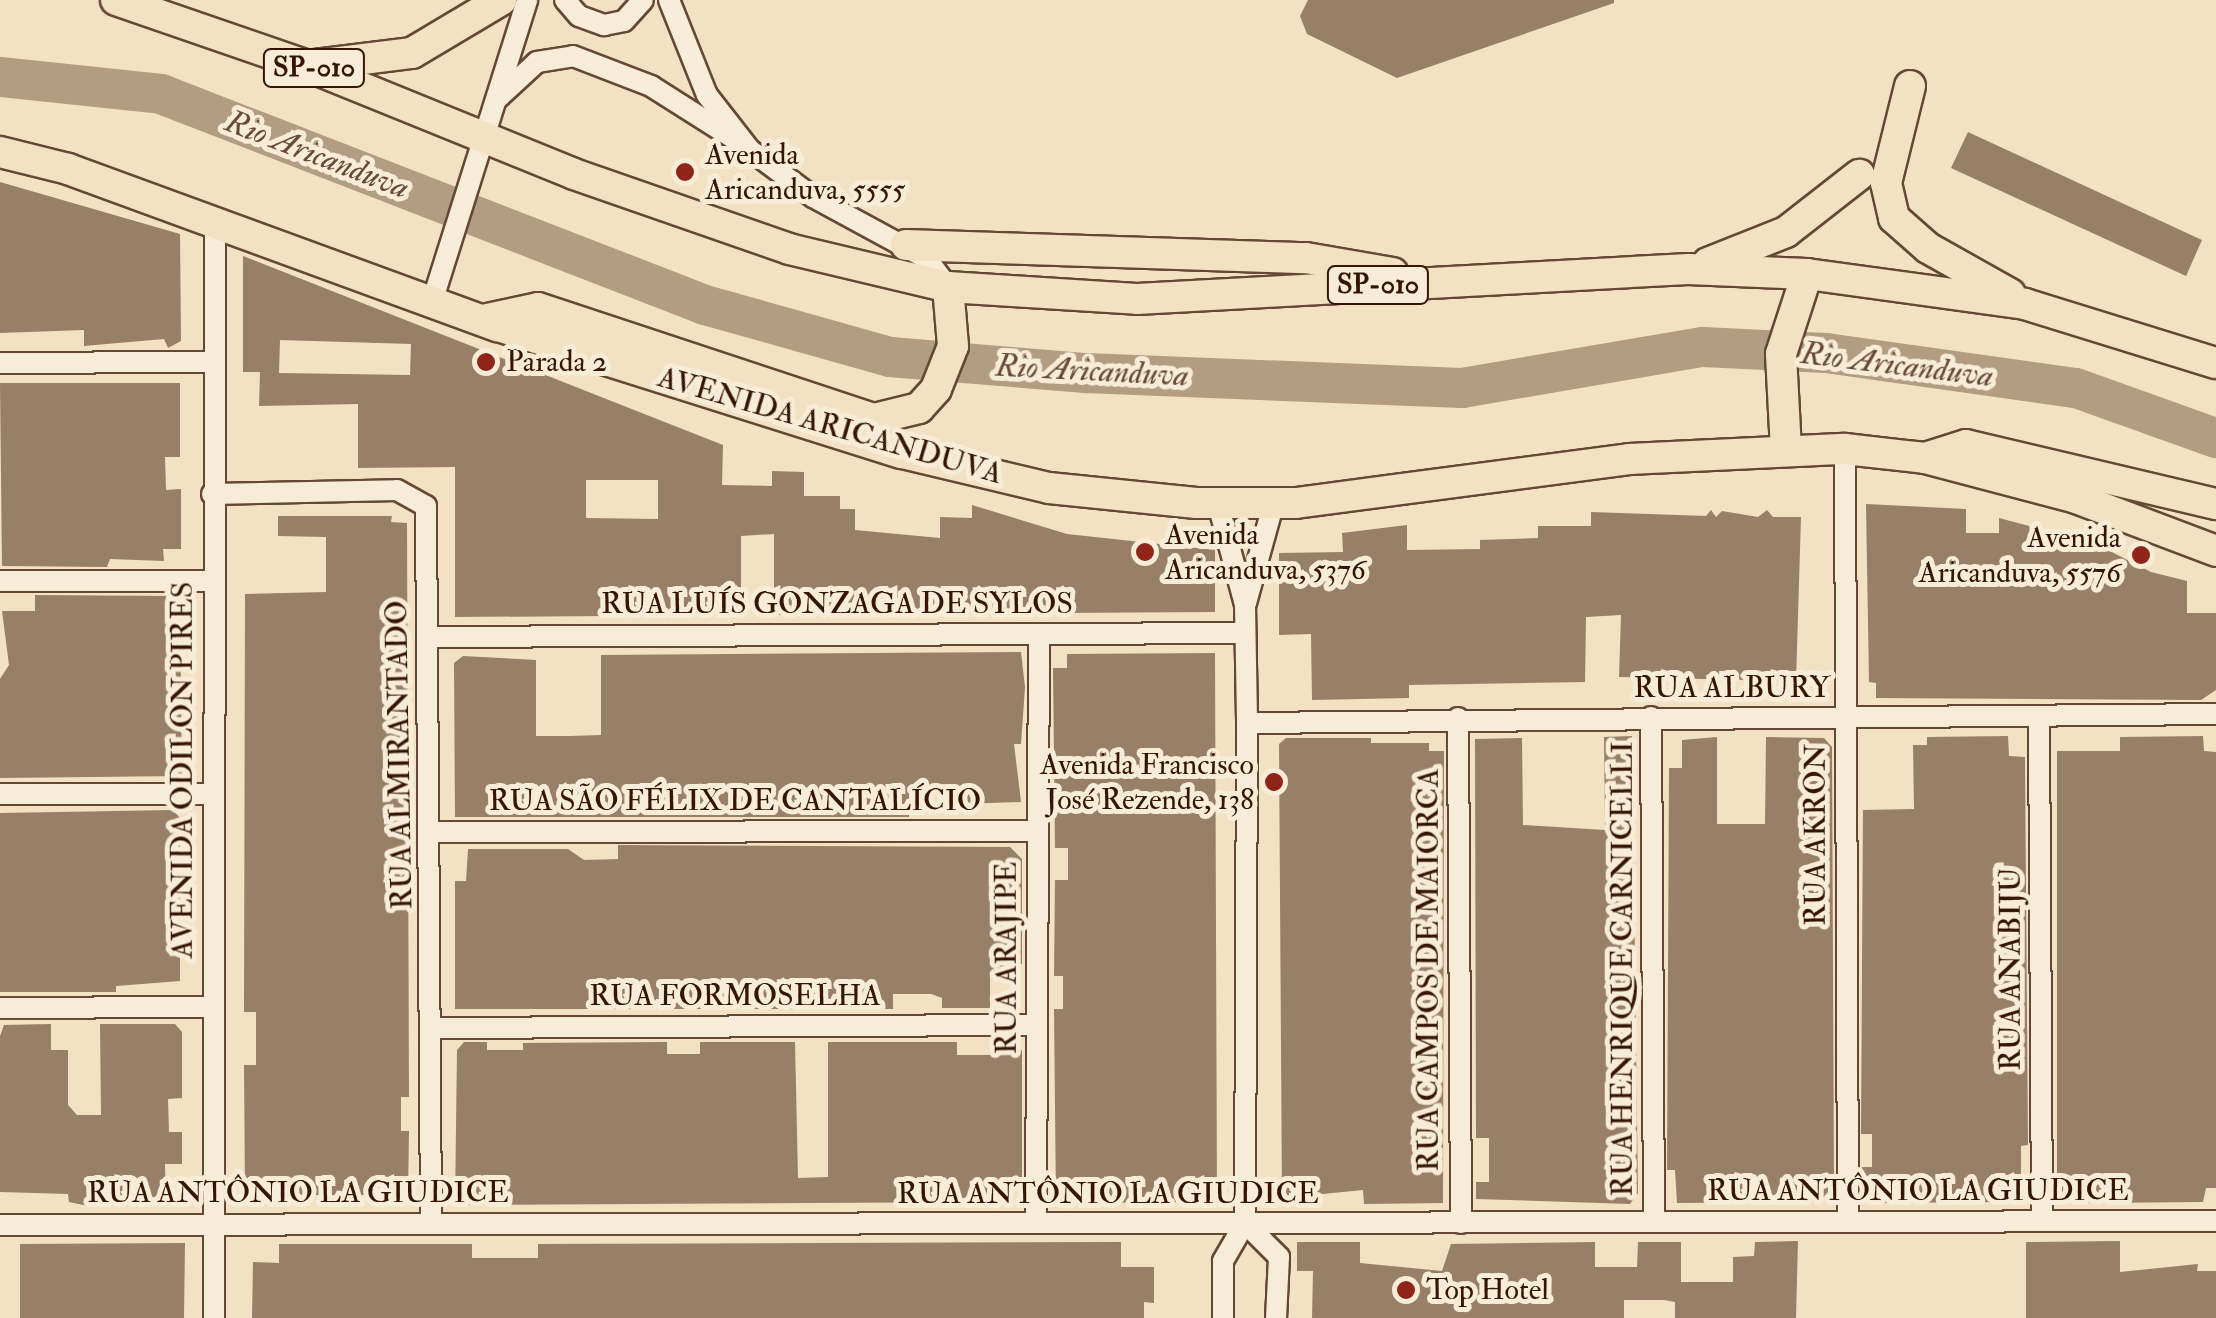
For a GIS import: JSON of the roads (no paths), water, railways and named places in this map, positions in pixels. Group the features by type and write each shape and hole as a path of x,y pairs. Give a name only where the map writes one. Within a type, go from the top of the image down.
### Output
{"highway":[{"name":"SP-010","path":"116,0 308,66 479,148 789,250 951,298 1137,298 1688,269 1808,274 2025,304 2216,362"},
{"path":"308,66 412,53 456,33 500,0"},
{"path":"1910,86 1886,183 1894,218 1928,248 2025,304"},
{"name":"AVENIDA ARICANDUVA","path":"0,152 215,221 483,320 902,453 1050,488 1218,504 1274,502 1400,493 1629,459 1845,449 1926,458 2076,498 2216,551"},
{"path":"1688,269 1745,252 1786,232 1859,175"},
{"path":"906,245 1306,258 1420,282"},
{"path":"1786,450 1780,398 1792,310 1808,274"},
{"path":"483,320 538,308 844,411 898,417 919,408 950,365 951,298"},
{"path":"1926,458 1966,445 2216,504"}],"street":[{"path":"432,302 490,105 527,0"},
{"path":"564,0 579,16 604,25 624,21 643,0"},
{"path":"669,0 706,95 750,150"},
{"path":"490,105 537,62 573,56 651,86 750,150 813,197 927,259 951,298"},
{"name":"AVENIDA ODILON PIRES","path":"214,1318 215,221"},
{"path":"0,363 212,362"},
{"name":"RUA AKRON","path":"1845,449 1848,1221"},
{"name":"RUA ALMIRANTADO","path":"212,494 413,494 426,506 434,1028 431,1222"},
{"path":"1245,605 1274,502"},
{"path":"1218,504 1245,605 1247,723 1246,1224 1223,1261 1223,1318"},
{"path":"0,581 212,581"},
{"name":"RUA LUÍS GONZAGA DE SYLOS","path":"429,637 1246,633"},
{"name":"RUA ARAJIPE","path":"1036,1222 1039,634"},
{"name":"RUA ALBURY","path":"1247,723 1458,718 2039,718 2216,714"},
{"name":"RUA HENRIQUE CARNICELLI","path":"1651,717 1654,1221"},
{"name":"RUA CAMPOS DE MAIORCA","path":"1458,718 1461,1223"},
{"name":"RUA ANABIJU","path":"2039,718 2042,1221"},
{"path":"0,794 214,794"},
{"name":"RUA SÃO FÉLIX DE CANTALÍCIO","path":"431,832 1038,830"},
{"path":"0,1008 213,1008"},
{"name":"RUA FORMOSELHA","path":"434,1028 1037,1025"},
{"name":"RUA ANTÔNIO LA GIUDICE","path":"0,1224 2216,1220"},
{"path":"1246,1224 1279,1257 1276,1318"}],"waterway":[{"name":"Rio Aricanduva","path":"0,77 161,94 705,305 890,357 1086,373 1462,388 1703,347 1826,353 2076,388 2216,438"}],"place":[{"name":"Avenida Aricanduva, 5555","path":"685,172"},
{"name":"Parada 2","path":"486,362"},
{"name":"Avenida Aricanduva, 5376","path":"1145,552"},
{"name":"Avenida Aricanduva, 5576","path":"2141,555"},
{"name":"Avenida Francisco José Rezende, 138","path":"1274,782"},
{"name":"Top Hotel","path":"1406,1290"}]}
